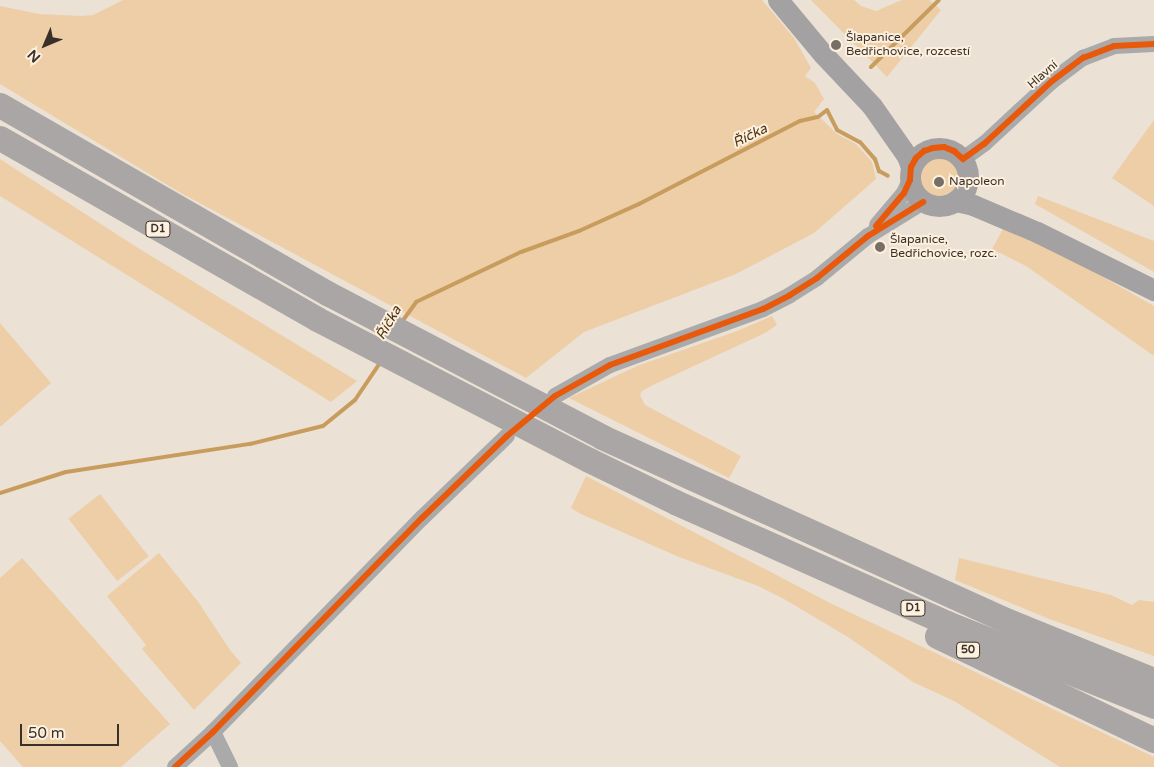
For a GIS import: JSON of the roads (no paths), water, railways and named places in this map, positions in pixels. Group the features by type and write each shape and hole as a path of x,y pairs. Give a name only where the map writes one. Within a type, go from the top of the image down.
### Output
{"highway":[{"name":"D1","path":"0,105 330,294 602,437 1001,618 1154,680"},
{"name":"D1","path":"0,138 317,319 588,460 674,502 946,623 1154,706"},
{"name":"50","path":"674,502 782,560 1154,740"},
{"path":"1001,618 1078,638 1154,666"}],"main road":[{"path":"778,0 823,54 872,106 908,156 912,188 924,202 940,206 956,201 973,204 1037,232 1154,290"},
{"path":"872,106 933,148"},
{"path":"910,173 916,158 933,148 944,148 954,151 978,193 1037,232"},
{"path":"956,201 962,195 966,169"}],"street":[{"name":"Hlavní","path":"966,169 984,144 1052,81 1083,58 1114,46 1154,44"},
{"path":"868,236 904,193 910,173"},
{"path":"555,396 610,365 763,309 817,278 868,236 924,202"},
{"path":"175,767 213,732 422,518 507,436"},
{"path":"213,732 230,767"}],"waterway":[{"name":"Říčka","path":"871,67 939,0"},
{"name":"Říčka","path":"401,323 416,302 521,252 579,231 639,204 800,121 818,117 827,110 837,130 860,142 875,159 879,171 888,176"},
{"name":"Říčka","path":"0,493 66,472 250,444 323,426 355,400 380,363"}],"place":[{"name":"Šlapanice, Bedřichovice, rozcestí","path":"836,45"},
{"name":"Napoleon","path":"939,182"},
{"name":"Šlapanice, Bedřichovice, rozc.","path":"880,247"}]}
